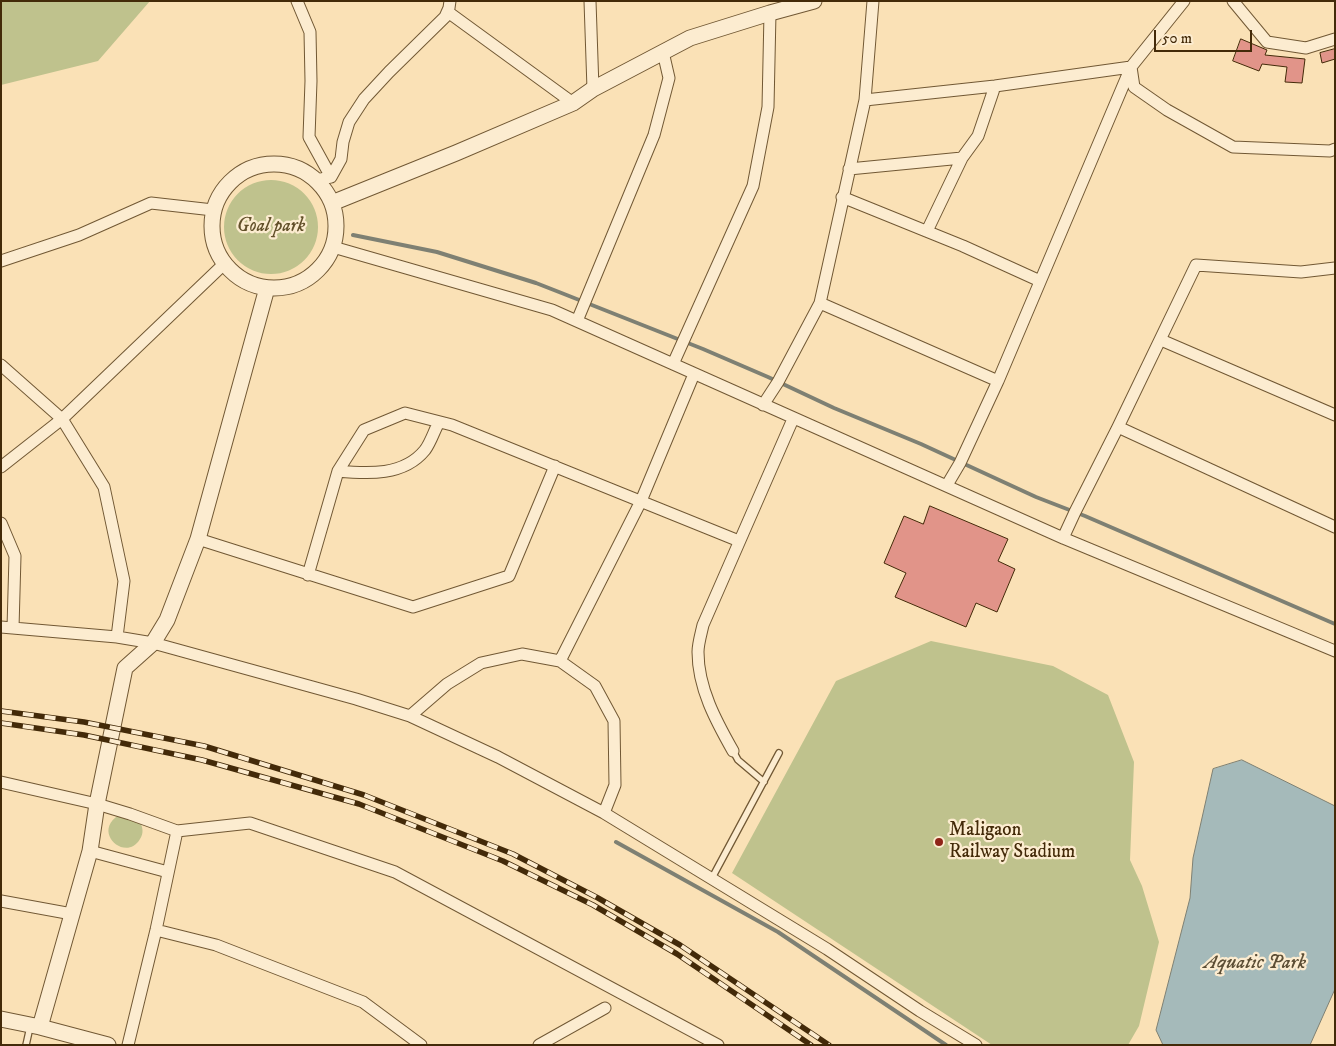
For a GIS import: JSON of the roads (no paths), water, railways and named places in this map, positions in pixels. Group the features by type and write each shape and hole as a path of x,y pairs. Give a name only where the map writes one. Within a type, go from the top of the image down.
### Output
{"street":[{"path":"296,1 310,32 309,137 332,177"},
{"path":"590,1 593,89"},
{"path":"332,203 456,153 573,102 593,89 690,38 814,1"},
{"path":"763,405 778,382 820,303 865,100 873,1"},
{"path":"947,485 960,463 998,382 1131,66 1184,1"},
{"path":"1233,1 1267,42 1306,48 1335,39"},
{"path":"332,177 341,159 343,142 349,122 364,99 445,17 449,7 573,102"},
{"path":"673,364 753,186 768,107 770,13"},
{"path":"577,321 654,134 669,78 663,52"},
{"path":"865,100 995,86 1131,66"},
{"path":"1131,66 1134,87 1167,110 1233,147 1330,151 1335,149"},
{"path":"927,231 962,158 978,136 995,86"},
{"path":"849,169 962,158"},
{"path":"271,164 287,165 302,170 316,180 325,190 332,203 336,217 336,232 333,246 323,265 307,279 288,286 267,288 251,284 236,276 224,264 215,248 211,230 218,197 227,184 240,173 254,166 271,164"},
{"path":"316,180 332,177"},
{"path":"842,197 927,231 1040,281"},
{"path":"1,261 79,236 151,203 214,210"},
{"path":"333,246 552,310 1063,538 1335,651"},
{"path":"1,467 62,419 224,264"},
{"path":"1063,538 1196,266 1301,272 1335,268"},
{"path":"35,1026 72,914 90,851 97,804 125,668 152,643 166,620 198,539 267,288"},
{"path":"820,303 998,382"},
{"path":"1161,340 1335,415"},
{"path":"1,365 62,419 104,487 124,581 117,636"},
{"path":"560,661 641,501 694,374"},
{"path":"308,575 338,471 364,430 405,413 452,425 739,541"},
{"path":"733,751 712,714 701,678 698,651 702,625 793,418"},
{"path":"338,471 373,473 390,471 409,465 426,448 438,422"},
{"path":"1118,428 1335,527"},
{"path":"198,539 413,607 509,576 554,466"},
{"path":"1,523 15,556 7,628 117,636 152,643 356,699 410,716 498,757 604,813 712,878 976,1045"},
{"path":"410,716 447,684 481,663 522,654 560,661 596,686 614,721 615,785 604,813"},
{"path":"1,782 97,804 177,830 250,823 394,872 718,1045"},
{"path":"128,1045 156,930 177,830"},
{"path":"90,851 168,872"},
{"path":"1,901 72,914"},
{"path":"156,930 216,945 363,1002 421,1045"},
{"path":"539,1045 605,1008"},
{"path":"1,1019 108,1045"}],"lane":[{"path":"733,751 738,760 764,782"},
{"path":"712,878 779,753"},
{"path":"26,1045 35,1026"}],"water":[{"name":"Aquatic Park","path":"1242,760 1335,806 1335,989 1310,1045 1163,1045 1156,1030 1190,898 1193,858 1213,769"}],"waterway":[{"path":"353,235 437,252 536,283 703,349 834,408 921,444 1036,497 1085,516 1335,624"},
{"path":"616,842 778,932 946,1045"}],"railway":[{"path":"1,711 84,722 204,746 364,795 513,854 598,898 680,945 829,1045"},
{"path":"1,723 84,735 202,760 359,804 503,861 593,905 677,954 811,1045"}],"place":[{"name":"Maligaon Railway Stadium","path":"939,842"}],"park label":[{"name":"Goal park","path":"271,227"}]}
